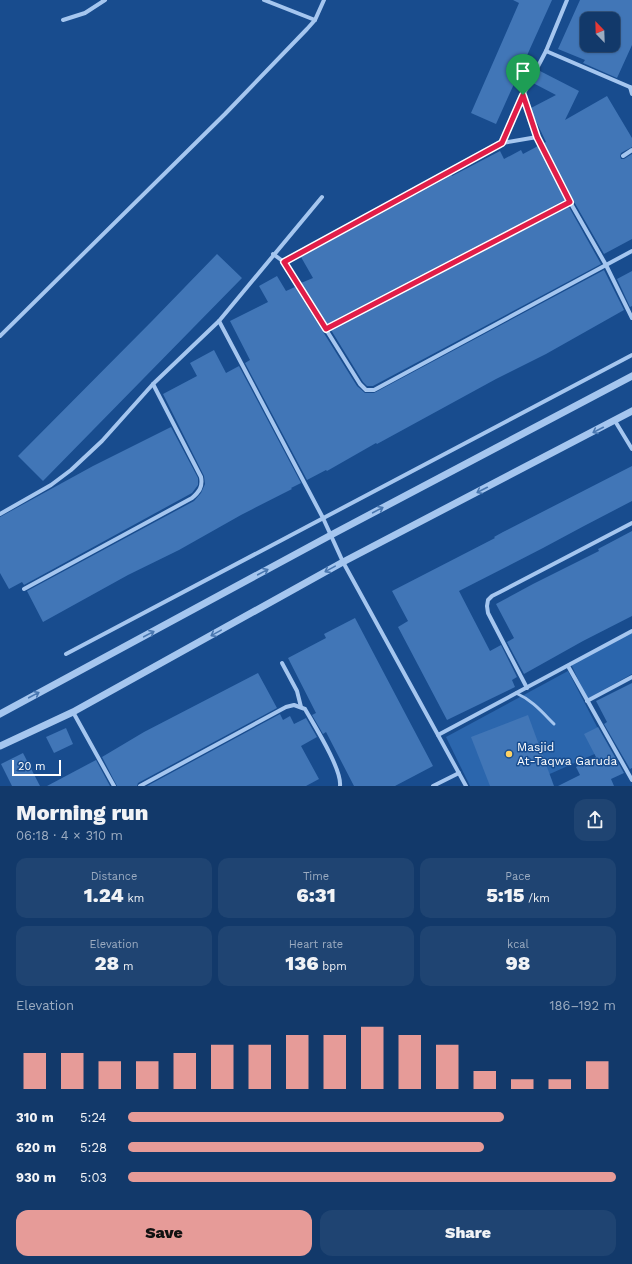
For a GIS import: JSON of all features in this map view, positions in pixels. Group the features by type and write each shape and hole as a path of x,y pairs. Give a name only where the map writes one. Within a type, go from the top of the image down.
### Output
{"street":[{"path":"63,20 85,13 105,0"},
{"path":"264,0 315,20"},
{"path":"0,336 226,114 315,20 324,0"},
{"path":"502,143 523,95 546,51 567,0"},
{"path":"546,51 631,88 632,94"},
{"path":"523,95 537,137 632,318"},
{"path":"284,262 502,143 537,137"},
{"path":"623,156 632,150"},
{"path":"0,514 51,485 71,470 102,441 154,384 219,321 273,254 322,197"},
{"path":"326,329 570,202"},
{"path":"273,254 284,262 360,384 366,390 374,390 632,251"},
{"path":"219,321 323,518 343,562 466,786"},
{"path":"66,654 632,355"},
{"path":"0,714 331,535 632,376"},
{"path":"24,589 192,498 200,492 202,486 201,477 154,384"},
{"path":"0,746 73,712 343,562 632,411"},
{"path":"615,421 632,449"},
{"path":"527,688 491,619 487,606 488,600 492,596 632,523"},
{"path":"438,735 632,631"},
{"path":"282,663 297,692 300,707"},
{"path":"568,666 632,780"},
{"path":"587,701 632,677"},
{"path":"140,786 286,707 294,705 305,709 331,756 339,775 340,786"},
{"path":"73,712 114,786"},
{"path":"433,786 459,773"}],"lane":[{"path":"516,693 525,697 535,705 554,724"}],"shaded area":[{"path":"632,631 632,674 587,699 571,664"},
{"path":"568,671 608,748 552,773 518,786 470,786 446,737"}],"building":[{"path":"513,0 552,0 524,62 534,67 527,80 518,75 496,124 471,113 519,3"},
{"path":"580,0 632,0 632,45 617,78 583,63 585,60 558,49"},
{"path":"540,71 579,91 565,120 607,96 632,138 632,147 621,153 620,156 621,159 624,159 632,154 632,239 604,254 573,200 544,143 546,142 534,117 531,108 556,95 533,83"},
{"path":"538,146 565,200 327,324 301,283 313,278 301,257 452,175 500,151 504,159 521,150 523,154"},
{"path":"569,207 601,264 373,386 367,386 363,382 331,330"},
{"path":"217,254 242,278 43,481 18,456"},
{"path":"604,270 624,310 546,354 496,379 377,444 376,443 327,471 326,470 307,480 245,363 250,360 230,321 268,302 259,286 277,276 286,291 295,287 357,386 365,393 374,393"},
{"path":"632,271 632,306 630,307 617,279"},
{"path":"214,350 226,373 239,366 301,483 43,622 27,591 194,501 201,493 205,484 204,476 163,394 197,376 190,363"},
{"path":"171,427 198,478 198,485 192,493 24,585 22,582 9,589 0,573 0,517 93,466"},
{"path":"632,466 632,501 459,591 490,651 501,645 517,677 512,680 515,687 447,720 398,627 408,621 392,591"},
{"path":"632,531 632,616 524,674 507,642 514,638 496,604 599,551 598,549"},
{"path":"355,618 433,766 395,786 354,786 326,732 323,734 312,715 316,713 288,658 326,638 324,634"},
{"path":"258,673 277,708 138,783 137,786 117,786 102,757 144,732"},
{"path":"632,683 632,768 630,769 604,724 607,722 596,701"},
{"path":"280,714 283,720 290,716 294,724 306,718 317,737 301,746 319,779 306,786 147,786"},
{"name":"Masjid At-Taqwa Garuda","path":"528,715 554,786 490,786 471,737"},
{"path":"598,727 624,773 611,779 614,786 558,786 580,775 576,767 596,757 584,734"},
{"path":"66,728 73,744 54,753 46,737"},
{"path":"23,753 40,786 12,786 1,764"},
{"path":"96,760 110,786 47,786"}],"place":[{"name":"Masjid At-Taqwa Garuda","path":"509,754"}],"route":[{"path":"523,95 537,137 570,202 326,329 284,262 502,143 523,95"}]}
